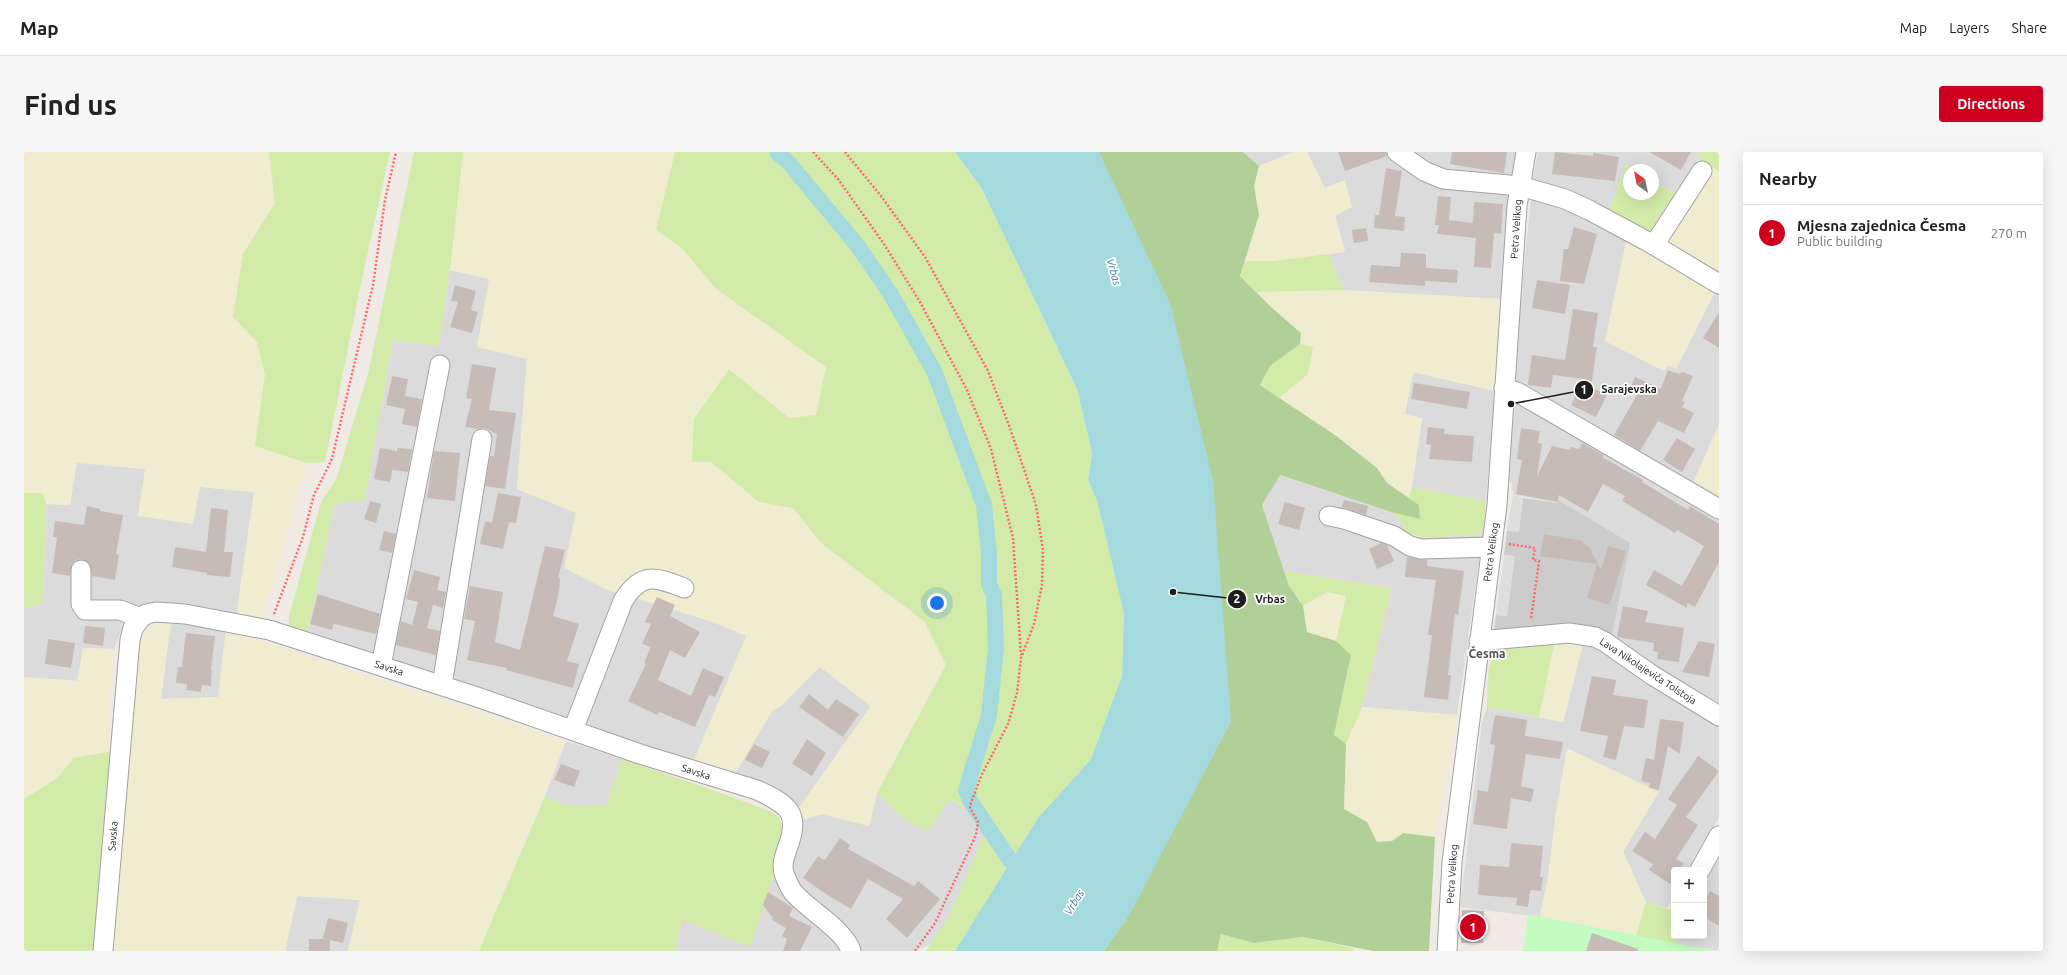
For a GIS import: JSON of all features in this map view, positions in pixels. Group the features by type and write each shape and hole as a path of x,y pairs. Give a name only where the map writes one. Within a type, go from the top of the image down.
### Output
{"street":[{"path":"1398,152 1424,171 1442,179 1520,186 1571,202 1654,245 1719,284"},
{"name":"Petra Velikog","path":"1447,951 1452,862 1479,641 1498,545 1497,505 1504,388 1520,186 1526,152"},
{"path":"1654,245 1702,171"},
{"path":"381,666 440,365"},
{"path":"1504,388 1517,392 1719,509"},
{"path":"442,685 482,439"},
{"path":"1329,516 1344,519 1394,536 1410,546 1421,549 1498,545"},
{"path":"81,570 81,604 85,610 120,610 141,618"},
{"path":"573,730 623,601 629,591 636,583 654,578 684,588"},
{"name":"Savska","path":"103,951 130,640 133,628 141,618 146,614 156,612 185,614 268,630 442,685 640,754 757,790 775,799 786,807 793,820 793,833 783,865 784,874 793,892 840,936 851,951"},
{"name":"Lava Nikolajeviča Tolstoja","path":"1479,641 1527,638 1569,633 1595,637 1605,642 1652,675 1719,716"},
{"path":"1702,867 1719,836"}],"path":[{"path":"268,630 303,537 314,495 332,459 373,285 385,200 396,152"},
{"path":"812,152 838,179 884,244 920,302 967,390 991,449 1013,538 1021,658 1017,693 1008,724 982,774 971,803 970,808 978,822 976,835 935,923 915,951"},
{"path":"845,152 881,196 925,257 988,371 1010,428 1036,505 1043,550 1042,585 1034,624 1021,658"},
{"path":"1498,545 1535,548 1533,560 1539,561 1527,638"}],"shaded area":[{"path":"24,152 269,152 275,203 243,254 233,317 257,342 265,375 256,446 307,463 263,618 236,618 254,492 200,487 193,524 138,516 145,469 77,463 70,505 46,504 43,493 24,493"},
{"path":"463,152 675,152 656,230 682,248 716,289 826,366 816,415 789,418 729,369 711,461 759,502 793,508 822,544 924,621 946,665 877,792 869,826 822,814 799,821 796,812 871,706 820,667 781,706 772,711 730,782 692,765 746,636 710,621 605,589 564,568 576,513 517,489 527,359 477,347 489,279 450,270"},
{"path":"1243,152 1293,152 1259,166"},
{"path":"1293,152 1307,152 1325,188 1345,180 1352,207 1335,216 1345,252 1273,261 1245,261 1259,215 1254,186 1259,166"},
{"path":"1307,152 1389,152 1509,195 1511,199 1502,299 1343,290 1329,254 1345,251 1335,216 1345,181 1325,188"},
{"path":"1406,152 1519,152 1515,175 1511,177 1446,173"},
{"path":"1538,152 1702,152 1678,195 1659,184 1659,164 1623,164 1623,173 1609,211 1534,182 1533,178"},
{"path":"1710,166 1719,171 1719,275 1669,244 1667,237"},
{"path":"1531,198 1558,201 1627,238 1605,341 1665,370 1715,292 1719,294 1719,424 1691,488 1515,382 1513,377"},
{"path":"1627,238 1715,292 1676,369 1667,365 1664,371 1605,341"},
{"path":"450,270 489,279 527,359 517,489 576,512 710,621 747,635 692,765 307,633 335,503 365,499 393,340 439,346"},
{"path":"1343,290 1502,299 1495,391 1413,372 1405,414 1422,418 1409,498 1387,483 1377,468 1335,435 1279,398 1308,374 1313,347 1300,344 1300,333 1256,292"},
{"path":"1413,372 1495,391 1486,501 1412,487 1422,419 1405,414"},
{"path":"1514,401 1719,516 1719,705 1611,641 1557,503 1513,495 1512,483 1505,478"},
{"path":"1719,424 1719,503 1691,488"},
{"path":"76,462 146,469 138,516 200,487 254,492 236,618 218,697 161,699 173,607 127,617 114,649 83,648 78,681 24,677 24,609 43,603 46,504 70,505"},
{"path":"1279,475 1394,513 1407,532 1413,536 1423,538 1483,534 1457,715 1362,707 1392,588 1284,571 1262,505"},
{"path":"1513,495 1523,498 1519,532 1507,531"},
{"path":"1523,498 1557,503 1560,501 1630,543 1611,641 1502,633 1494,630 1496,615 1507,616 1514,556 1504,555 1507,531 1519,531"},
{"path":"1504,555 1515,556 1507,616 1496,615"},
{"path":"1327,592 1346,595 1336,641 1307,632 1303,606"},
{"path":"171,622 161,699 218,697 226,629 566,741 479,951 348,951 360,900 297,896 285,951 109,951 141,636 152,624"},
{"path":"1555,639 1584,640 1563,722 1539,717"},
{"path":"1584,640 1719,722 1719,818 1691,867 1671,867 1671,901 1667,908 1646,902 1623,852 1556,811 1548,877 1540,917 1460,907 1482,723 1487,707 1563,722"},
{"path":"83,648 114,649 108,722 113,751 74,758 56,779 24,799 24,677 77,681"},
{"path":"819,666 871,706 796,812 730,782 772,711 781,706"},
{"path":"1362,707 1457,715 1435,837 1403,833 1392,841 1377,842 1367,822 1344,809 1346,744"},
{"path":"566,741 622,759 606,806 566,806 545,796"},
{"path":"1567,748 1659,792 1623,852 1646,902 1636,936 1540,917 1548,877 1556,811"},
{"path":"877,793 904,819 932,826 948,799 991,821 962,890 948,918 932,944 915,951 675,951 682,920 777,862 799,821 822,814 869,826"},
{"path":"1719,851 1719,951 1677,944 1678,939 1707,939 1707,871"},
{"path":"297,896 360,900 348,951 285,951"}],"green space":[{"path":"269,152 390,152 361,283 325,462 307,463 255,446 265,375 257,342 233,317 243,254 275,203"},
{"path":"414,152 463,152 450,270 439,346 393,340 365,500 335,503 307,633 289,626 289,616 321,502 336,480 369,370"},
{"path":"675,152 955,152 982,189 1077,389 1092,453 1088,480 1097,499 1124,614 1122,676 1091,759 1038,818 955,951 926,951 948,918 990,821 949,799 932,826 927,831 904,819 877,793 946,665 924,621 822,544 793,508 759,502 711,462 692,462 694,419 729,369 789,418 816,415 826,367 716,289 682,248 656,230"},
{"path":"1099,152 1243,152 1259,166 1254,186 1259,215 1240,276 1272,308 1301,333 1300,344 1270,366 1260,385 1335,435 1377,468 1387,483 1419,505 1420,519 1394,513 1280,475 1262,505 1289,586 1303,606 1307,632 1336,641 1351,655 1334,735 1346,744 1344,809 1367,822 1377,842 1392,841 1403,833 1435,837 1429,951 1373,951 1303,937 1254,943 1221,934 1217,951 1104,951 1125,921 1231,721"},
{"path":"1702,152 1719,152 1719,171 1698,159"},
{"path":"1623,173 1623,200 1659,200 1659,184 1678,195 1655,229 1650,232 1609,211"},
{"path":"1329,254 1343,290 1256,292 1240,276 1245,261 1273,261"},
{"path":"1300,344 1313,347 1308,374 1279,398 1260,385 1270,366"},
{"path":"1412,487 1486,501 1483,534 1423,538 1407,532 1394,513 1420,519 1418,505 1409,498"},
{"path":"24,493 43,493 46,504 43,603 24,609"},
{"path":"1284,571 1392,588 1362,707 1346,744 1334,736 1351,656 1336,641 1346,596 1327,592 1303,606 1289,586"},
{"path":"1555,639 1539,717 1487,707 1489,669 1493,655 1497,649"},
{"path":"113,751 94,949 87,951 24,951 24,799 56,779 74,758"},
{"path":"622,759 773,812 779,818 782,824 783,847 750,947 682,920 675,951 479,951 545,796 566,806 606,806"},
{"path":"1646,902 1671,910 1671,939 1678,939 1677,944 1636,936"},
{"path":"1528,914 1715,951 1523,951"},
{"path":"1221,934 1254,943 1303,937 1353,948 1353,951 1217,951"}],"water":[{"path":"955,152 1099,152 1170,303 1213,480 1231,721 1130,914 1104,951 955,951 1038,818 1091,759 1122,676 1124,614 1097,500 1088,480 1092,453 1077,389 982,189"}],"building":[{"path":"1338,152 1386,152 1387,156 1345,171"},
{"path":"1452,152 1507,152 1504,173 1450,164"},
{"path":"1555,152 1593,156 1593,153 1619,157 1615,181 1552,174"},
{"path":"1649,152 1691,152 1681,170"},
{"path":"1386,168 1402,171 1395,216 1405,217 1404,231 1374,228 1375,215 1379,215"},
{"path":"1438,196 1451,197 1449,220 1473,223 1474,202 1503,204 1501,234 1494,233 1491,268 1474,267 1476,238 1437,234 1439,225 1435,225"},
{"path":"1574,227 1597,234 1584,284 1560,281 1564,249 1568,249"},
{"path":"1366,228 1368,241 1354,243 1352,230"},
{"path":"1401,253 1426,254 1426,268 1458,270 1457,283 1425,281 1425,286 1369,282 1371,265 1400,267"},
{"path":"1537,280 1570,285 1565,314 1532,308"},
{"path":"455,285 476,291 471,310 478,312 472,333 450,327 458,302 451,301"},
{"path":"1573,309 1598,313 1593,347 1597,347 1591,387 1607,395 1596,417 1571,405 1583,379 1553,375 1551,388 1528,385 1532,355 1565,360"},
{"path":"1719,312 1719,348 1703,338"},
{"path":"472,364 496,368 489,410 516,413 505,489 485,486 490,456 494,456 497,434 484,428 477,429 465,427 472,399 466,398"},
{"path":"1668,370 1680,374 1682,372 1693,376 1682,401 1685,402 1682,407 1694,413 1684,433 1658,421 1640,451 1614,435 1637,395 1629,391 1635,377 1661,389"},
{"path":"392,376 408,379 405,396 422,399 417,427 402,424 405,409 386,405"},
{"path":"1414,383 1470,392 1467,409 1411,399"},
{"path":"1428,427 1445,429 1444,434 1474,436 1472,462 1429,459 1431,445 1426,444"},
{"path":"1521,428 1540,431 1538,443 1542,444 1537,476 1552,446 1570,450 1571,447 1579,449 1582,443 1604,455 1602,457 1643,480 1642,482 1688,510 1690,506 1719,524 1719,562 1695,607 1687,603 1687,608 1646,585 1654,570 1682,586 1704,546 1677,530 1675,533 1622,501 1625,496 1603,484 1588,512 1559,495 1558,502 1516,494 1522,460 1517,459"},
{"path":"1677,438 1695,449 1682,472 1663,460"},
{"path":"380,448 397,451 397,448 412,449 408,472 392,470 390,482 374,479"},
{"path":"434,451 460,453 455,501 427,498"},
{"path":"498,493 521,497 516,523 509,522 503,549 480,544 485,521 492,523"},
{"path":"1344,500 1368,506 1366,515 1342,507"},
{"path":"370,501 381,504 376,523 364,519"},
{"path":"1285,502 1305,508 1299,530 1278,524"},
{"path":"87,506 100,509 100,511 123,515 116,554 119,555 115,580 92,576 90,564 81,559 76,560 72,564 70,576 52,573 57,537 53,537 55,521 84,525"},
{"path":"211,508 228,510 224,552 233,552 230,577 207,575 207,573 172,567 175,547 206,552"},
{"path":"384,531 396,534 392,553 379,550"},
{"path":"1544,534 1583,541 1583,543 1589,547 1601,570 1608,546 1626,551 1610,605 1587,598 1597,564 1540,556"},
{"path":"1381,543 1387,545 1394,561 1377,569 1369,549"},
{"path":"545,546 565,550 558,578 560,579 558,597 553,616 579,624 567,661 579,664 573,688 506,670 507,668 467,660 475,621 464,619 470,586 503,592 495,642 520,650"},
{"path":"1407,557 1427,560 1427,566 1464,571 1458,615 1455,614 1448,675 1451,675 1448,700 1424,697 1432,635 1428,635 1436,580 1405,577"},
{"path":"414,570 440,577 437,590 446,592 443,608 433,605 427,628 440,631 436,655 396,645 401,621 412,625 418,602 406,599"},
{"path":"318,594 380,614 376,634 334,624 332,630 310,624"},
{"path":"657,597 675,605 670,616 700,632 685,658 670,650 658,680 691,696 703,668 724,677 715,697 709,695 695,727 659,712 657,715 628,701 646,664 644,663 651,647 642,644 651,624 645,622"},
{"path":"1623,606 1648,611 1645,622 1684,628 1679,662 1657,659 1658,652 1653,651 1654,643 1617,637"},
{"path":"85,626 105,628 103,646 83,643"},
{"path":"186,633 215,636 211,670 211,686 202,685 201,692 186,690 187,684 176,683 178,667 182,667"},
{"path":"48,639 75,643 71,668 45,664"},
{"path":"1699,641 1715,644 1709,677 1682,672"},
{"path":"1592,676 1616,680 1613,695 1648,700 1644,728 1624,726 1616,760 1603,757 1608,736 1580,731"},
{"path":"809,694 828,710 836,699 859,714 843,737 799,707"},
{"path":"1495,715 1527,720 1525,736 1563,742 1560,759 1526,754 1521,786 1534,789 1531,802 1511,798 1507,829 1473,824 1478,790 1488,792 1495,745 1490,744"},
{"path":"1660,719 1684,722 1680,754 1668,746 1659,790 1649,788 1650,783 1641,781 1646,758 1654,760"},
{"path":"807,739 826,753 812,776 792,764"},
{"path":"754,744 770,752 762,768 745,760"},
{"path":"1698,756 1719,771 1686,817 1698,825 1676,859 1684,863 1681,867 1671,867 1670,884 1649,870 1653,864 1632,851 1645,832 1655,839 1677,805 1668,799"},
{"path":"561,764 580,771 574,787 554,780"},
{"path":"840,838 850,845 848,849 914,886 918,881 940,899 907,938 886,919 903,899 868,879 851,909 803,878 818,856 825,860"},
{"path":"1511,843 1543,846 1540,877 1543,877 1541,891 1530,890 1528,907 1516,905 1517,898 1478,895 1480,865 1509,867"},
{"path":"1710,891 1719,896 1719,926 1707,919 1707,896"},
{"path":"768,892 793,908 789,916 812,927 800,951 783,951 787,939 782,936 786,928 772,920 773,918 763,905"},
{"path":"1462,910 1484,911 1483,943 1461,943"},
{"path":"328,918 348,923 343,943 330,940 330,951 309,951 309,939 327,939 323,938"},
{"path":"1592,933 1638,949 1638,951 1586,951"}],"waterway":[{"path":"777,152 789,163 857,245 890,293 934,371 984,505 989,553 989,584 994,595 996,649 989,715 966,790 971,802 1010,860"}],"place":[{"name":"Sarajevska","path":"1511,404"},
{"name":"Vrbas","path":"1173,592"},
{"name":"Mjesna zajednica Česma","path":"1473,927"}],"district":[{"name":"Česma","path":"1487,653"}]}
